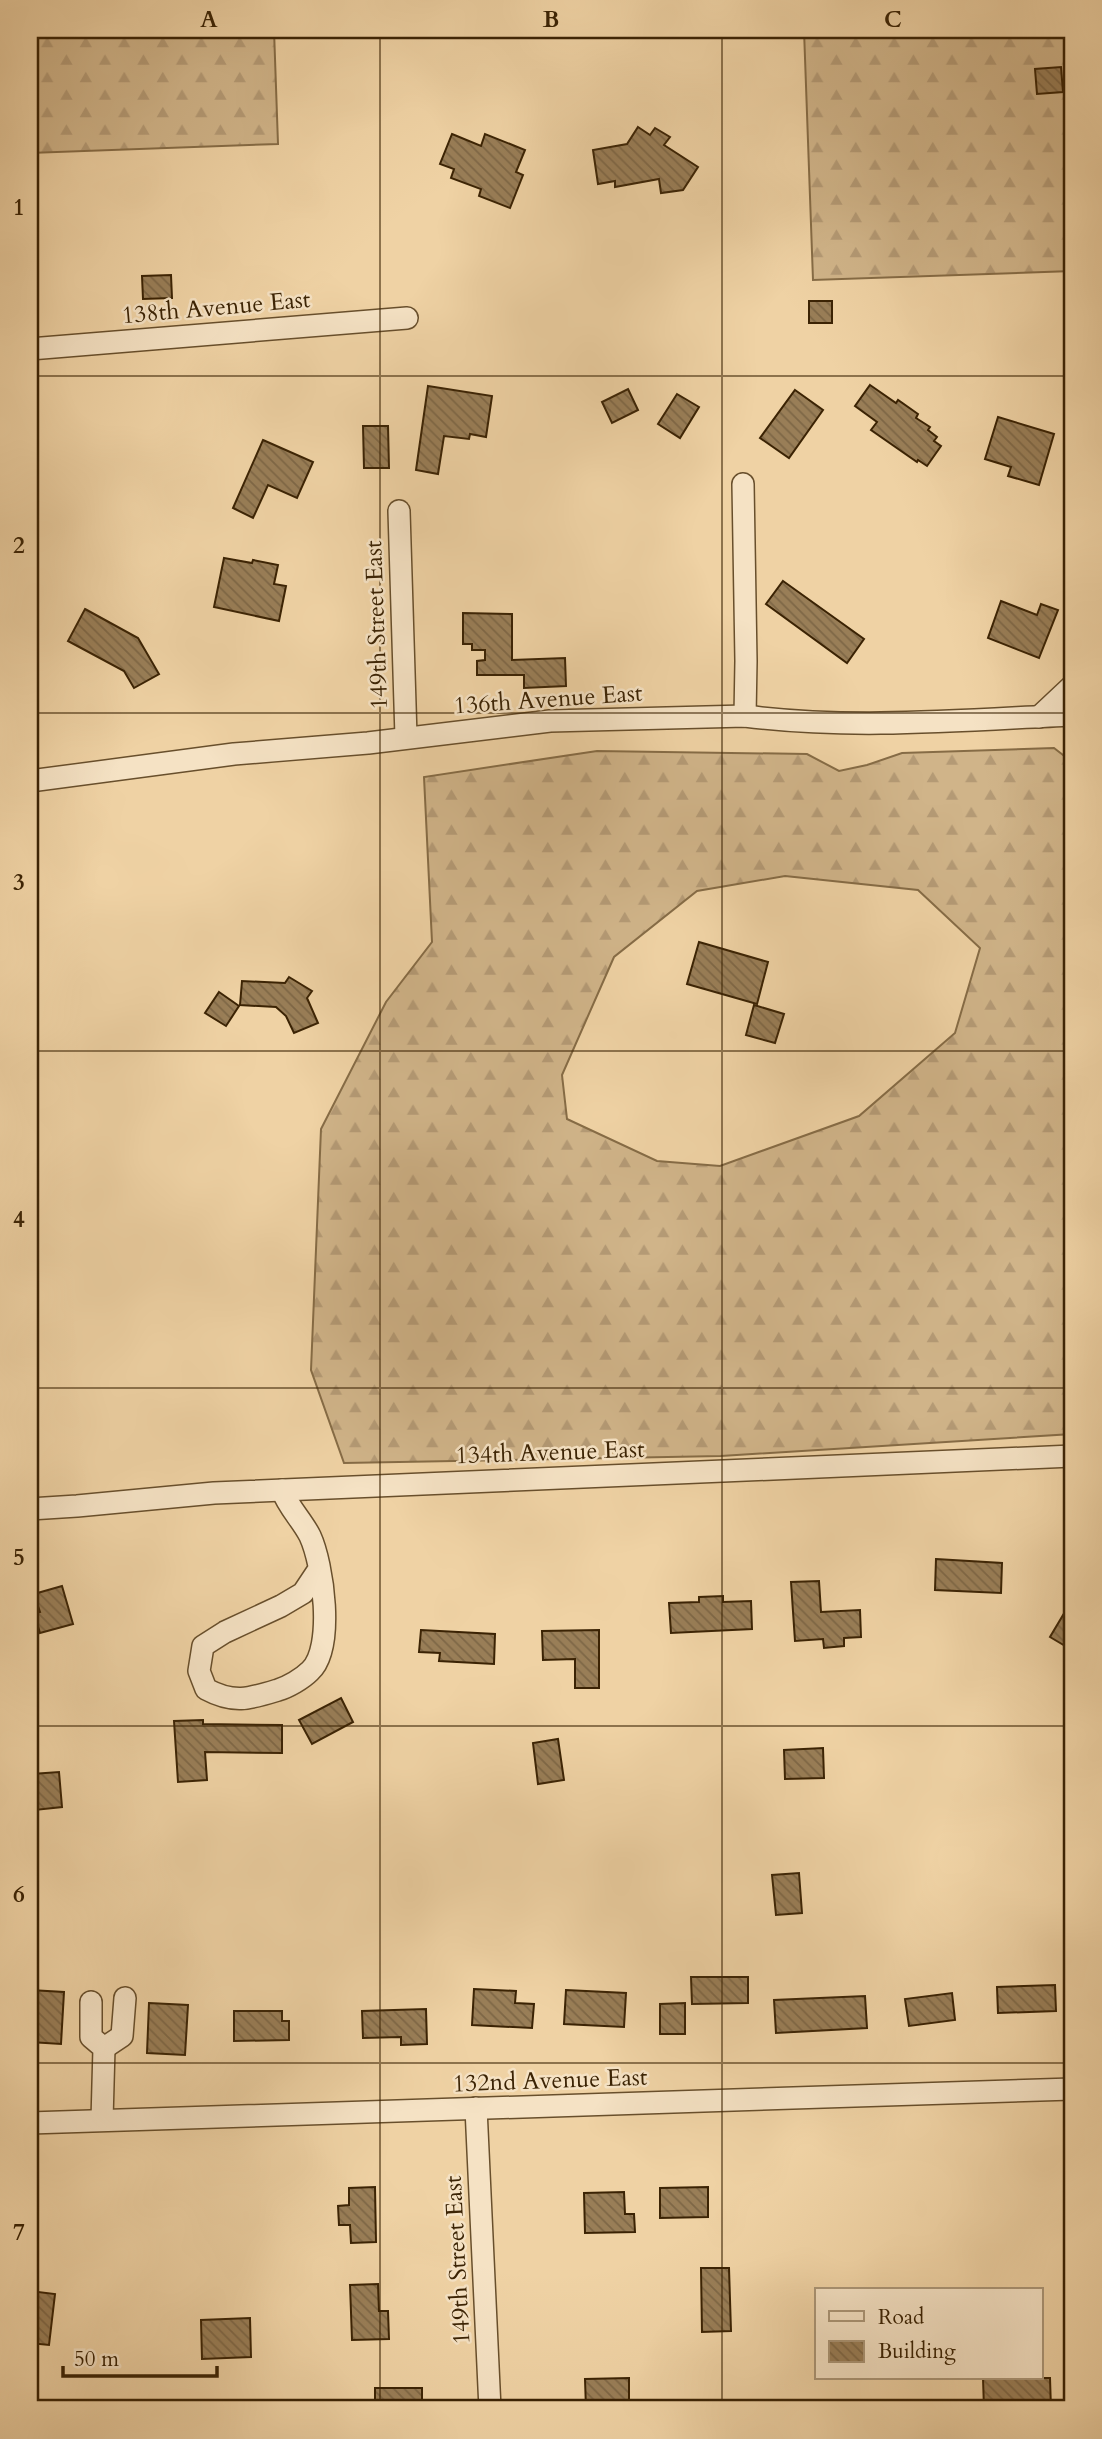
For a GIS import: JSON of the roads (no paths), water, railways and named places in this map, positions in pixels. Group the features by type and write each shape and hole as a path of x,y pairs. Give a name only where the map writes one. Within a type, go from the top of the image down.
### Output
{"street":[{"name":"138th Avenue East","path":"30,349 407,318"},
{"path":"743,484 745,716"},
{"name":"149th Street East","path":"399,511 406,737"},
{"path":"1039,717 1072,686"},
{"name":"136th Avenue East","path":"30,781 234,754 368,743 550,721 745,716 771,720 898,722 1072,715"},
{"name":"134th Avenue East","path":"30,1509 214,1493 1072,1457"},
{"path":"282,1490 311,1538 319,1569 325,1598 324,1638 312,1670 284,1688 251,1698 223,1699 206,1689 198,1671 203,1646 303,1593 319,1569"},
{"path":"104,2048 122,2036 125,1998"},
{"path":"91,2002 91,2037 104,2048"},
{"path":"102,2120 104,2048"},
{"name":"132nd Avenue East","path":"30,2123 1072,2089"},
{"name":"149th Street East","path":"476,2108 490,2409"}]}
